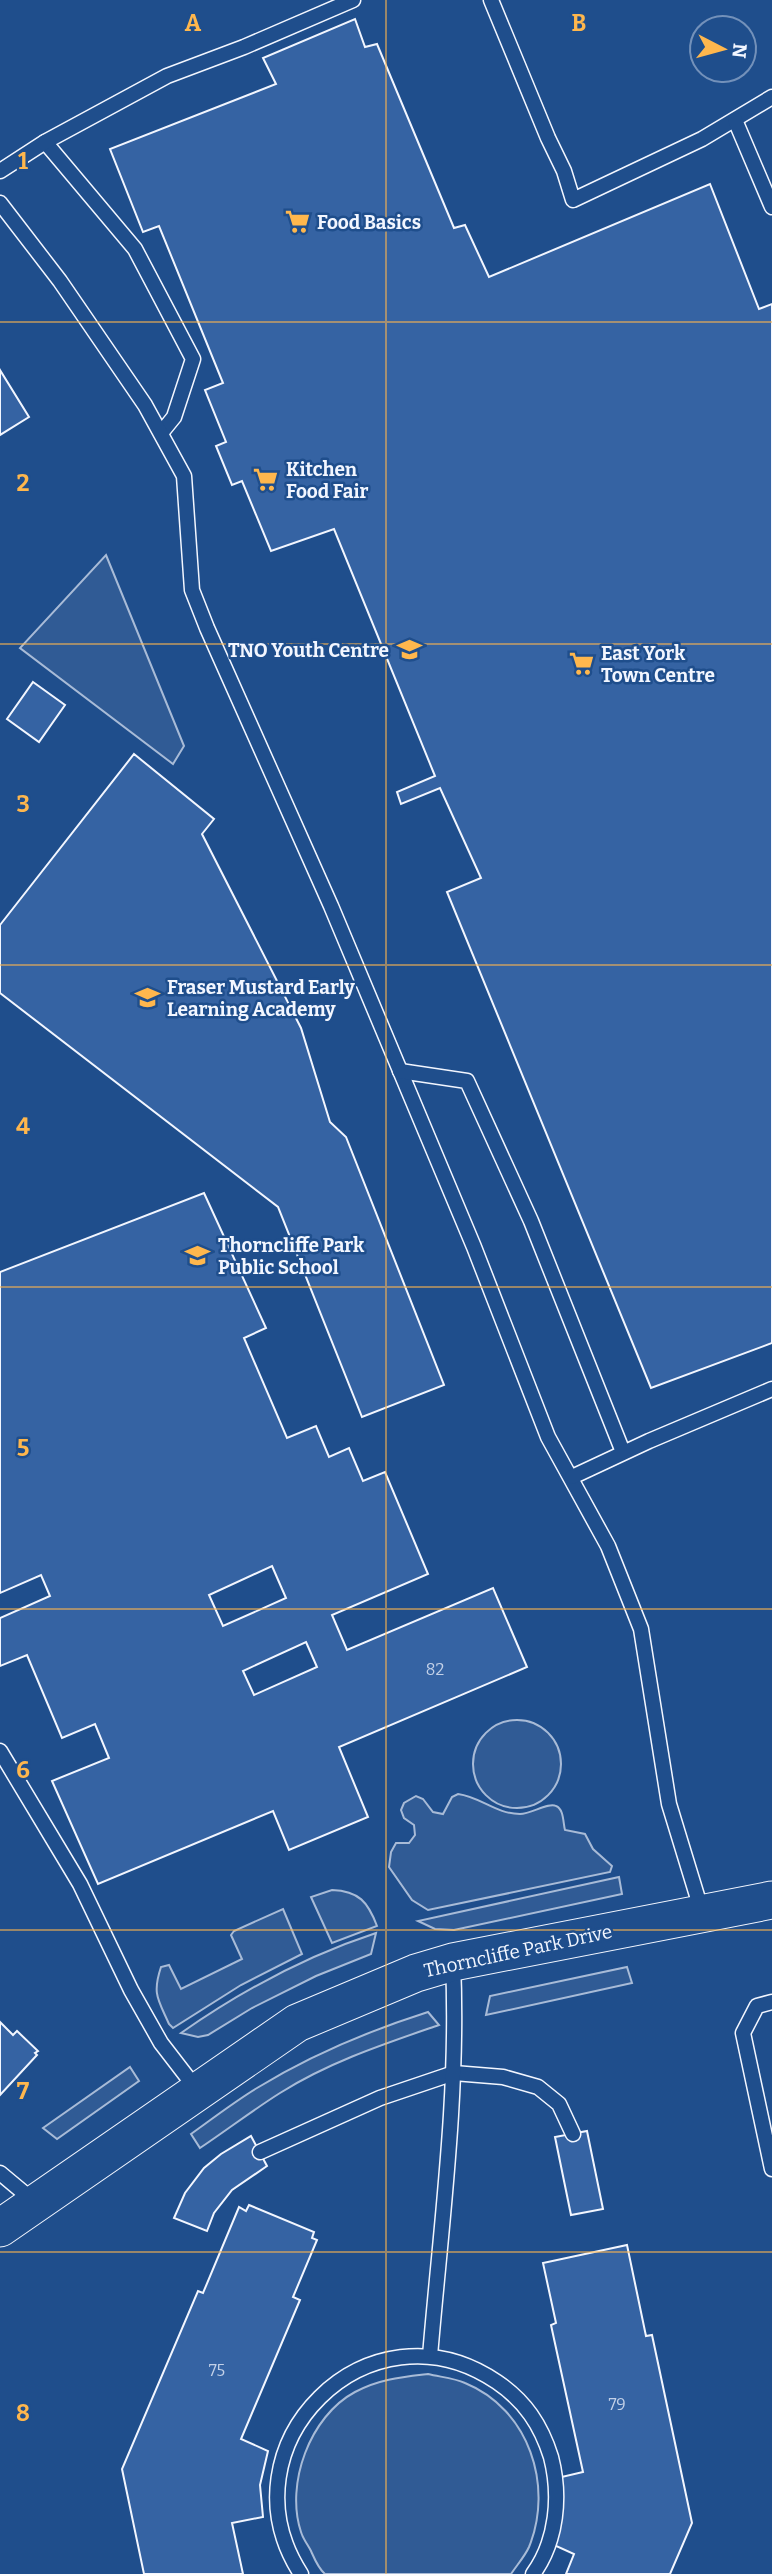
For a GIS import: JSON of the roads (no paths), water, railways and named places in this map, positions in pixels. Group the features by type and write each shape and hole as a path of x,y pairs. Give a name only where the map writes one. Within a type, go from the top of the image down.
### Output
{"street":[{"name":"Thorncliffe Park Drive","path":"0,2228 297,2023 416,1973 453,1962 772,1900"}],"lane":[{"path":"0,172 45,142 167,76 244,47 353,0"},
{"path":"491,0 564,171 573,200 702,139 772,97"},
{"path":"736,121 772,207"},
{"path":"45,142 135,248 193,359 174,417 161,433"},
{"path":"0,202 68,293 145,405 184,476 192,590 331,906 474,1247 548,1437 608,1546 641,1629 669,1804 702,1912"},
{"path":"400,1071 467,1081 531,1221 623,1452"},
{"path":"572,1477 623,1452 772,1389"},
{"path":"0,1751 80,1884 131,1990 161,2043 198,2092"},
{"path":"430,2356 454,2073 456,2025 453,1962"},
{"path":"772,2002 757,2006 743,2033 772,2169"},
{"path":"260,2152 369,2102 454,2073 503,2077 538,2087 565,2112 573,2134"},
{"path":"0,2173 36,2203"},
{"path":"301,2574 281,2531 277,2486 287,2443 310,2405 344,2376 385,2359 430,2356 476,2368 516,2395 544,2433 557,2479 555,2528 533,2574"}],"place":[{"name":"Food Basics","path":"297,222"},
{"name":"Kitchen Food Fair","path":"266,480"},
{"name":"TNO Youth Centre","path":"409,650"},
{"name":"East York Town Centre","path":"581,664"},
{"name":"Fraser Mustard Early Learning Academy","path":"147,998"},
{"name":"Thorncliffe Park Public School","path":"198,1256"}]}
